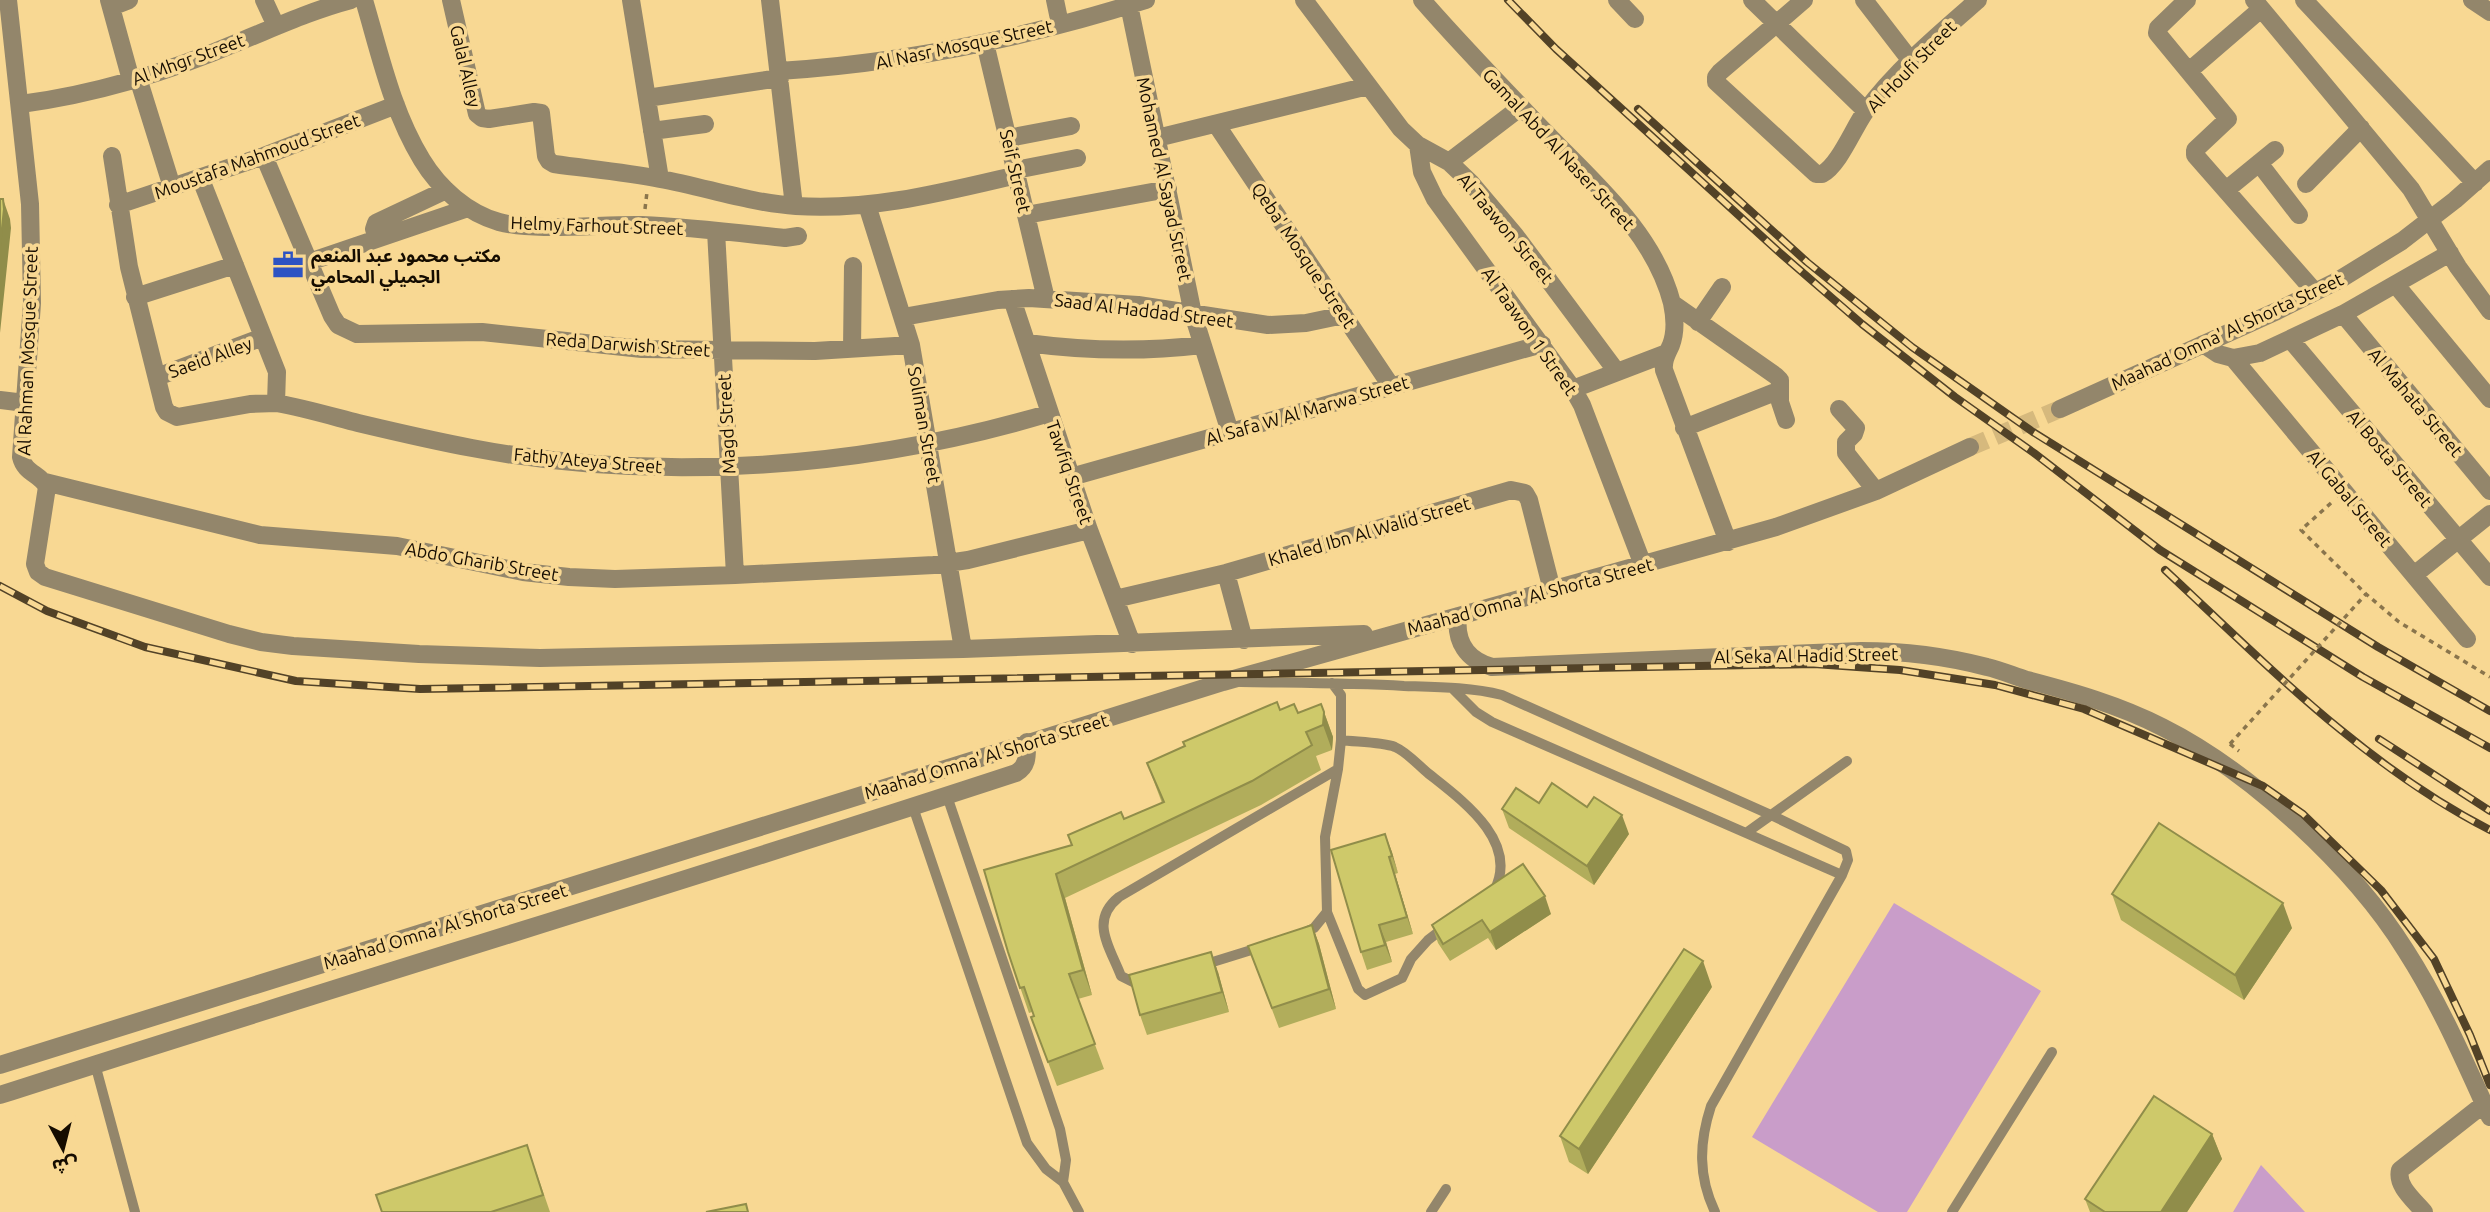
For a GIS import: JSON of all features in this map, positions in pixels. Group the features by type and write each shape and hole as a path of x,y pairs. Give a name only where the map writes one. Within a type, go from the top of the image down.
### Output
{"street":[{"name":"Al Rahman Mosque Street","path":"8,0 30,204 32,303 21,457 26,469 45,482"},
{"path":"129,0 110,4 172,187"},
{"path":"264,0 276,26"},
{"name":"Helmy Farhout Street","path":"364,0 396,105 423,161 446,190 468,208 499,222 533,226 644,226 785,238 797,236"},
{"name":"Galal Alley","path":"451,0 475,111 479,116 489,118 538,112 542,116 546,156 551,163 660,178"},
{"path":"631,0 660,178 749,199 794,206 867,205 922,197 1077,158"},
{"path":"770,0 794,206"},
{"path":"1055,0 1060,24"},
{"name":"Al Taawon Street","path":"1304,0 1401,129 1418,145 1450,162 1515,235 1617,372"},
{"name":"Gamal Abd Al Naser Street","path":"1422,0 1623,215 1652,257 1672,303 1674,332 1664,370 1728,542"},
{"path":"1617,0 1635,19"},
{"path":"1752,0 1866,111"},
{"path":"1777,24 1804,0"},
{"path":"1864,0 1910,61"},
{"name":"Al Houfi Street","path":"1777,24 1716,76 1718,85 1816,174 1822,174 1827,172 1866,111 1910,61 1977,0"},
{"path":"2187,0 2156,31 2228,117 2228,121 2194,153 2315,292"},
{"path":"2472,0 2490,12"},
{"name":"Al Mhgr Street","path":"21,104 59,99 134,79 205,55 344,1"},
{"path":"2308,1 2475,183"},
{"name":"Al Nasr Mosque Street","path":"647,99 779,75 882,62 985,43 1137,3"},
{"name":"Mohamed Al Sayad Street","path":"1137,3 1157,138 1194,314 1230,432"},
{"path":"2189,71 2258,5 2406,182 2476,294 2490,310"},
{"name":"Seif Street","path":"985,43 1046,299"},
{"path":"1157,138 1368,86"},
{"name":"Moustafa Mahmoud Street","path":"118,205 264,156 396,105"},
{"path":"1450,162 1521,107"},
{"path":"652,131 705,124"},
{"name":"Qeba' Mosque Street","path":"1216,124 1391,386"},
{"path":"1008,138 1071,126"},
{"path":"2306,184 2361,128"},
{"name":"Al Taawon 1 Street","path":"1418,145 1422,172 1435,200 1542,344 1582,405 1643,565"},
{"path":"2226,190 2275,150"},
{"name":"Fathy Ateya Street","path":"112,156 135,297 164,407 167,412 177,417 250,404 276,403 474,448 558,460 643,466 728,467 827,458 929,443 1004,427 1050,413"},
{"path":"264,156 309,262 468,208"},
{"path":"2259,163 2299,215"},
{"name":"Maahad Omna' Al Shorta Street","path":"2060,409 2315,292 2371,261 2431,219 2490,169"},
{"path":"200,177 277,372 276,403"},
{"path":"377,239 374,229 376,223 446,190"},
{"path":"1026,215 1168,190"},
{"name":"Soliman Street","path":"867,205 911,345 963,649"},
{"name":"Magd Street","path":"716,231 735,575"},
{"path":"2203,344 2217,354 2233,358 2260,353 2343,314 2450,253"},
{"name":"Reda Darwish Street","path":"309,262 332,316 346,331 374,335 482,332 642,349 852,349 911,345"},
{"path":"135,297 235,265"},
{"path":"852,349 853,266"},
{"path":"2396,285 2490,399"},
{"path":"1698,322 1722,287"},
{"name":"Saad Al Haddad Street","path":"903,317 1012,299 1127,304 1288,326 1344,315"},
{"name":"Tawfiq Street","path":"1012,299 1089,530 1132,644"},
{"path":"1672,303 1780,380 1780,402 1786,420"},
{"name":"Al Mahata Street","path":"2343,314 2490,491"},
{"name":"Saeid Alley","path":"157,377 263,337"},
{"name":"Al Bosta Street","path":"2290,339 2490,577"},
{"path":"1027,343 1114,351 1202,345"},
{"name":"Al Safa W Al Marwa Street","path":"1071,477 1542,344"},
{"path":"1573,389 1667,353"},
{"name":"Al Gabal Street","path":"2233,358 2468,639"},
{"path":"1684,428 1780,390"},
{"path":"0,400 25,403"},
{"path":"1839,409 1856,430 1846,442 1846,453 1876,491"},
{"name":"Maahad Omna' Al Shorta Street","path":"0,1065 1223,682 1728,542 1876,491 1970,447"},
{"path":"45,482 47,491 35,564 38,572 45,577 229,634 293,646 540,658 963,649 1392,633"},
{"name":"Abdo Gharib Street","path":"45,482 260,535 397,546 523,572 615,579 950,563 1089,530"},
{"name":"Khaled Ibn Al Walid Street","path":"1115,599 1226,573 1511,490 1518,490 1529,500 1552,590"},
{"path":"2414,575 2490,514"},
{"path":"1226,573 1244,639"},
{"name":"Al Seka Al Hadid Street","path":"1458,616 1457,627 1463,649 1471,658 1492,667 1861,651 1917,653 1989,667 2060,688 2162,727 2195,746 2272,801 2362,893 2406,950 2427,986 2459,1047 2487,1111"},
{"path":"0,1095 545,922 726,868 947,796 1023,769 1027,758 1027,742"},
{"path":"539,897 545,922"},
{"path":"86,1038 95,1064"},
{"path":"2424,1212 2402,1186 2398,1175 2400,1170 2487,1111"}],"lane":[{"path":"1223,682 1452,688 1502,695 1846,851 1849,860 1842,875 1711,1106 1704,1127 1701,1170 1715,1212"},
{"path":"1332,683 1341,695 1341,740 1325,837 1327,912 1358,989 1365,995 1402,978 1411,959 1428,940 1459,918"},
{"path":"1452,688 1476,712 1492,722 1842,875"},
{"path":"1341,740 1395,747 1484,822 1499,849 1502,867 1499,882 1490,899"},
{"path":"1746,833 1847,761"},
{"path":"1161,977 1137,984 1121,976 1103,924 1109,905 1338,769"},
{"path":"947,796 1059,1129 1066,1160 1063,1182"},
{"path":"913,807 1027,1143 1046,1169 1063,1182 1079,1212"},
{"path":"1293,938 1314,928 1327,912"},
{"path":"1188,969 1267,946"},
{"path":"1952,1212 2052,1052"},
{"path":"95,1064 135,1212"},
{"path":"1431,1212 1446,1189"}],"path":[{"path":"644,226 647,190 651,186 659,185 660,178"},
{"path":"2344,491 2301,530 2366,594 2399,622 2490,677"},
{"path":"2230,744 2366,594"}],"shaded area":[{"path":"1894,903 2041,991 1907,1212 1878,1212 1752,1137"},
{"path":"2261,1165 2305,1212 2233,1212"}],"building":[{"path":"0,199 3,199 4,209 0,247"},
{"path":"1277,702 1280,710 1294,704 1298,713 1321,704 1324,712 1323,725 1306,732 1312,745 1252,781 1056,874 1083,970 1069,974 1095,1044 1048,1062 1031,1017 1034,1016 1024,987 1020,988 1008,952 984,870 1072,845 1068,835 1121,812 1124,819 1164,802 1147,763 1185,746 1183,742"},
{"path":"1552,783 1587,807 1594,797 1622,815 1587,866 1502,809 1516,788 1539,803"},
{"path":"2159,823 2283,903 2235,975 2112,894"},
{"path":"1385,834 1407,917 1379,925 1385,945 1361,952 1331,850"},
{"path":"1523,864 1545,896 1490,932 1482,920 1443,944 1432,925"},
{"path":"1312,925 1329,989 1272,1008 1248,946"},
{"path":"1684,949 1703,961 1579,1149 1560,1136"},
{"path":"1211,952 1222,992 1140,1015 1129,975"},
{"path":"2154,1096 2212,1134 2161,1212 2105,1212 2085,1199"},
{"path":"527,1145 543,1195 491,1212 382,1212 376,1195"},
{"path":"746,1204 748,1212 706,1212"}],"tunnel":[{"path":"1970,447 2060,409"}],"railway":[{"path":"1508,0 1556,49 1779,252 1862,324 1955,397 2034,453 2160,550 2363,677 2490,748"},
{"path":"1638,109 1807,262 1912,347 2033,432 2378,647 2490,711"},
{"path":"2165,570 2280,677 2359,745 2444,804 2490,830"},
{"path":"0,586 47,611 145,647 296,681 420,689 1814,664 1900,670 1995,685 2084,709 2263,786 2303,814 2381,890 2434,959 2490,1085"},
{"path":"2379,739 2490,811"}],"place":[{"name":"مكتب محمود عبد المنعم الجميلي المحامي","path":"288,265"}]}
